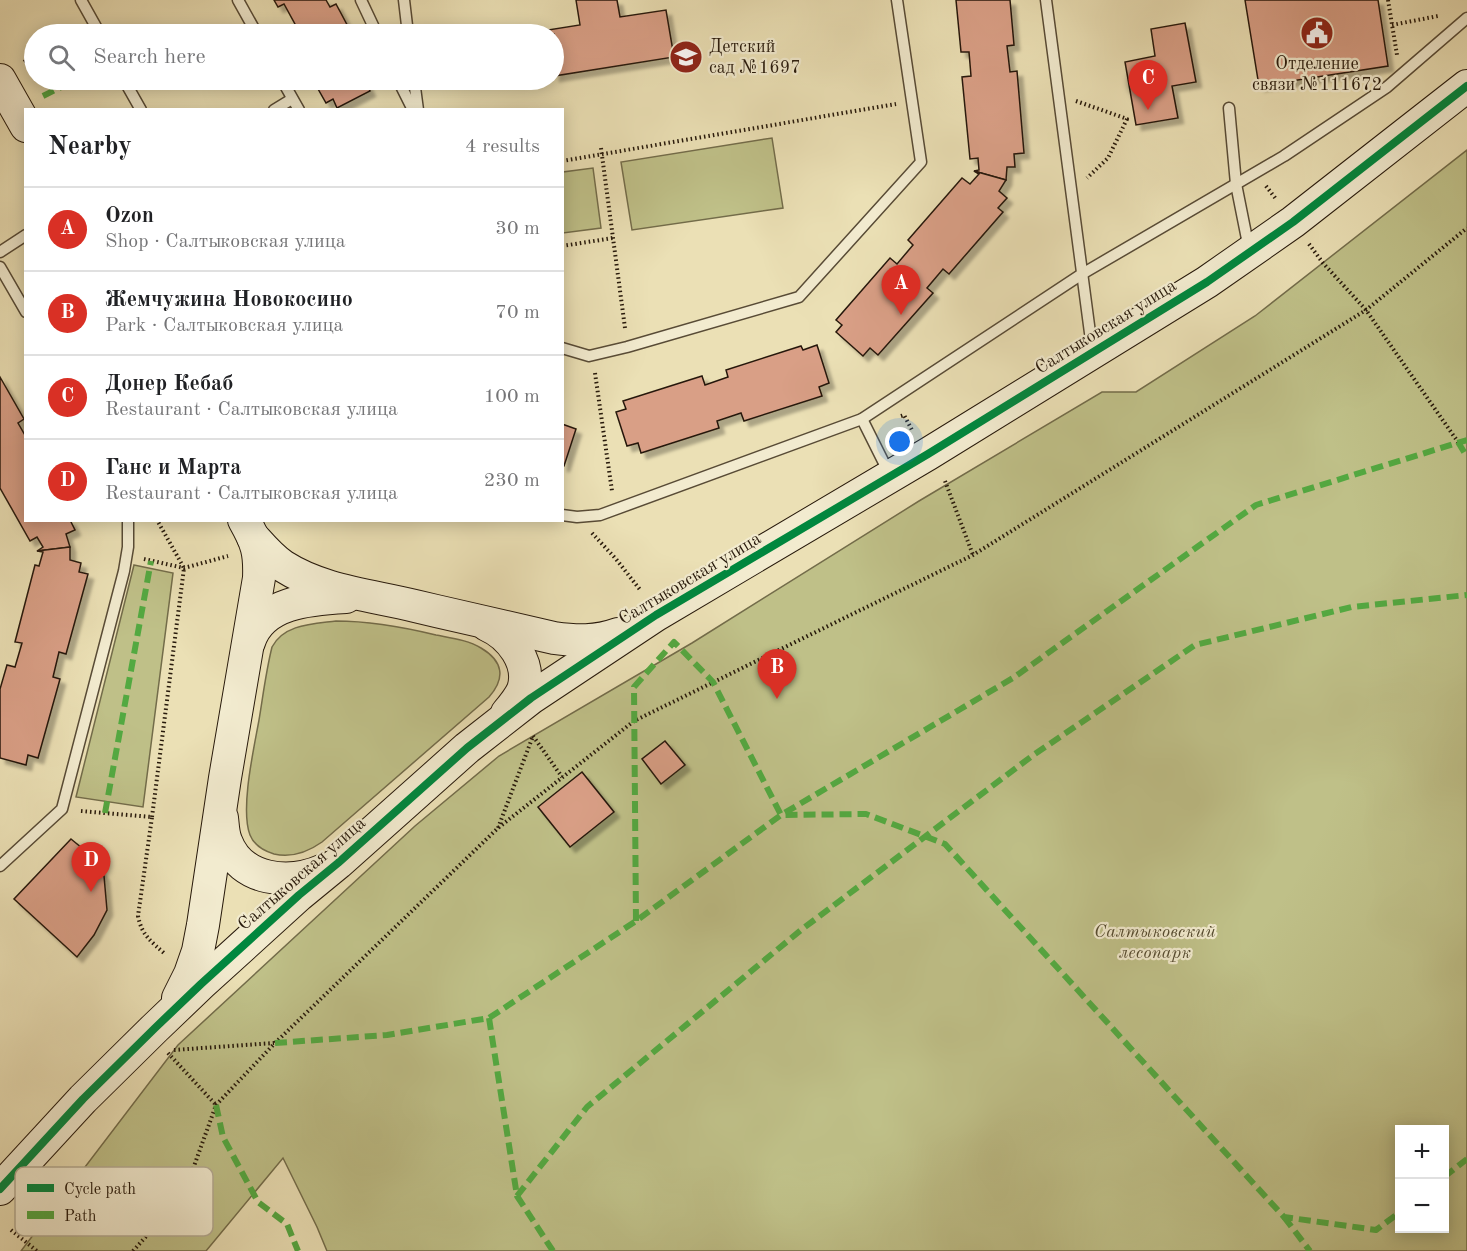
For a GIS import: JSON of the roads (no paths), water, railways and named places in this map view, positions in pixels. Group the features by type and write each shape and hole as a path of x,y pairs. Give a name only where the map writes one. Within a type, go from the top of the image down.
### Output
{"street":[{"path":"0,80 24,122"},
{"name":"Салтыковская улица","path":"20,1167 83,1099 155,1028 299,895 467,748 649,603 891,477 1207,282 1293,222 1467,86"},
{"path":"249,529 270,555 282,565 314,581 356,593 554,638 574,641 607,638 623,632 649,603"},
{"path":"155,1028 181,993 190,974 198,951 203,925 259,578 258,549 249,529"},
{"path":"247,652 255,627 267,616 285,606 314,600 354,597 377,598 402,603"},
{"path":"467,748 506,714 516,702 523,689 525,675 523,663 516,649 495,628 478,621"},
{"name":"Салтыковская улица","path":"225,778 222,816 226,840 235,857 251,871 276,879 291,879 306,877 338,863"},
{"name":"Салтыковская улица","path":"0,1189 15,1173"}],"lane":[{"path":"81,0 94,24"},
{"path":"238,0 251,24"},
{"path":"361,0 372,24"},
{"path":"404,0 407,24"},
{"path":"564,349 589,356 799,297 921,162 897,0"},
{"path":"1046,0 1092,353"},
{"path":"564,515 577,517 600,515 862,419 1082,274 1294,150 1387,87 1467,18"},
{"path":"130,90 140,108"},
{"path":"287,90 298,108"},
{"path":"404,90 412,108"},
{"path":"415,90 418,108"},
{"path":"277,108 292,99"},
{"path":"1229,108 1236,184 1250,252"},
{"path":"0,252 24,236"},
{"path":"0,267 24,309"},
{"path":"862,419 891,477"},
{"path":"0,866 62,809 121,583 128,547 128,522"}],"place":[{"name":"Отделение связи №111672","path":"1317,33"},
{"name":"Детский сад №1697","path":"686,57"},
{"name":"Донер Кебаб","path":"1148,110"},
{"name":"Ozon","path":"901,315"},
{"name":"Жемчужина Новокосино","path":"777,699"},
{"name":"Ганс и Марта","path":"91,892"}],"park label":[{"name":"Салтыковский лесопарк","path":"1155,942"}]}
